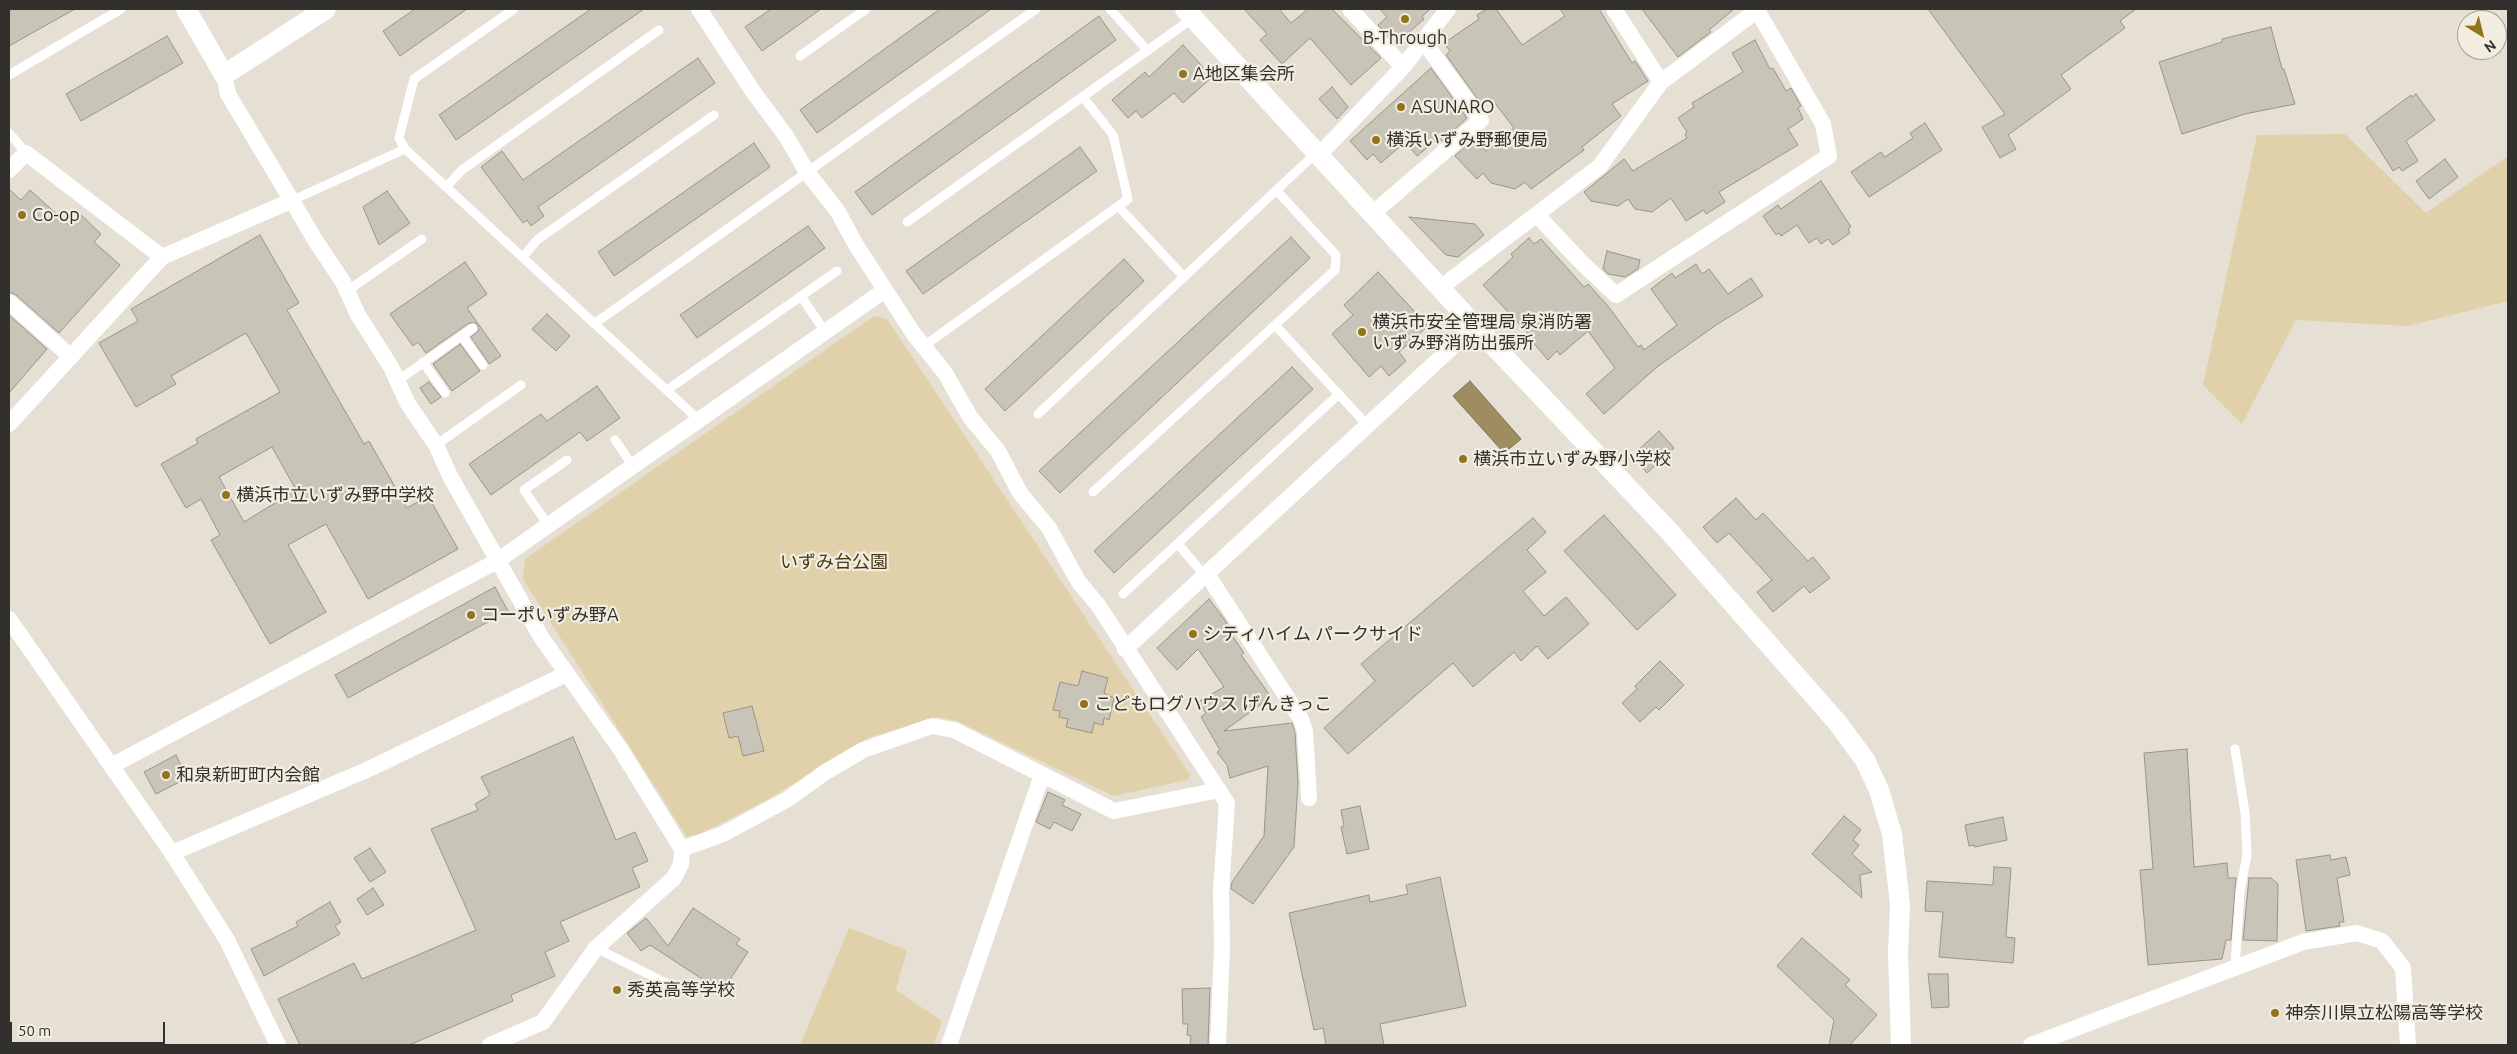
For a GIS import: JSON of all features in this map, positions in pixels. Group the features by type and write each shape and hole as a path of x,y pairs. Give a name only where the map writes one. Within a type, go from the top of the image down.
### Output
{"street":[{"path":"186,9 224,75 228,94 347,291 358,315 398,381 408,404 436,445 450,476 541,637 621,750 682,850 681,864 674,878 596,948 543,1022 490,1045"},
{"path":"224,75 326,9"},
{"path":"699,9 754,94 786,136 807,172 838,212 856,245 885,290 944,373 970,416 998,451 1020,493 1049,528 1078,581 1098,605 1227,804 1222,892 1218,1045"},
{"path":"1350,9 1403,67"},
{"path":"1318,154 1403,67 1448,9"},
{"path":"1614,9 1661,82"},
{"path":"1440,288 1600,166 1661,82 1758,10 1823,124 1829,156 1616,295 1537,215"},
{"path":"1189,14 1475,326 1667,529 1837,722 1865,760 1879,790 1892,834 1900,905 1898,952 1901,1045"},
{"path":"1372,214 1481,120 1424,42"},
{"path":"9,170 26,153 162,257"},
{"path":"10,421 162,257 293,200"},
{"path":"111,766 497,560 885,290"},
{"path":"9,302 70,356"},
{"path":"1125,649 1475,326"},
{"path":"1206,575 1301,719 1305,731 1308,798"},
{"path":"9,620 172,853 227,940 278,1045"},
{"path":"172,853 369,769 566,674"},
{"path":"682,850 723,834 788,799 824,773 863,750 932,726 954,730 1114,811 1219,790"},
{"path":"949,1045 1042,775"},
{"path":"2031,1045 2303,942 2357,932 2382,941 2403,968 2408,1045"}],"lane":[{"path":"9,75 121,9"},
{"path":"514,9 414,79 398,138 405,149 699,420"},
{"path":"800,56 866,9"},
{"path":"594,324 1036,9"},
{"path":"1110,9 1148,51"},
{"path":"907,222 1148,51 1189,14"},
{"path":"446,187 462,170 659,30"},
{"path":"924,346 1128,199 1113,135 1083,97"},
{"path":"523,257 537,240 714,116"},
{"path":"9,134 26,153"},
{"path":"293,200 405,149"},
{"path":"1038,414 1276,190 1318,154"},
{"path":"1093,492 1335,270 1336,255 1276,190"},
{"path":"1118,206 1184,277"},
{"path":"347,291 422,239"},
{"path":"667,390 837,271"},
{"path":"801,296 825,332"},
{"path":"1275,325 1368,425"},
{"path":"398,381 473,328"},
{"path":"462,336 483,365"},
{"path":"424,362 445,392"},
{"path":"436,445 521,385"},
{"path":"1124,594 1339,394"},
{"path":"615,440 633,466"},
{"path":"548,525 524,490 567,460"},
{"path":"1178,544 1206,575"},
{"path":"2235,750 2245,813 2247,855 2240,891 2236,967"},
{"path":"596,948 680,990"}],"green space":[{"path":"2345,134 2426,213 2508,156 2508,301 2408,326 2296,320 2242,424 2203,385 2257,135"},
{"name":"いずみ台公園","path":"874,316 887,319 1190,775 1188,780 1113,796 957,721 937,717 868,738 767,800 700,834 687,837 523,579 525,559"},
{"path":"849,928 907,950 896,990 942,1021 934,1045 800,1045"}],"shaded area":[{"path":"1470,381 1521,439 1504,453 1453,396"}],"building":[{"path":"9,9 75,9 9,46"},
{"path":"415,9 467,9 400,56 383,31"},
{"path":"591,9 644,9 456,140 439,115"},
{"path":"771,9 821,9 762,51 745,27"},
{"path":"940,9 991,9 817,133 800,110"},
{"path":"1244,9 1279,9 1291,23 1308,9 1332,9 1381,58 1351,85 1310,38 1282,64 1260,40 1267,34"},
{"path":"1380,9 1430,9 1422,17 1424,19 1396,44 1378,25 1387,17"},
{"path":"1487,9 1496,9 1522,45 1565,16 1560,9 1599,9 1632,63 1635,61 1648,81 1612,104 1621,116 1582,147 1584,150 1531,189 1525,182 1515,189 1491,183 1483,173 1477,179 1455,156 1475,138 1486,151 1514,128 1491,98 1482,105 1446,55 1450,51 1444,43 1479,19 1477,15"},
{"path":"1642,9 1734,9 1709,30 1711,32 1678,57"},
{"path":"1928,9 2136,9 2120,21 2125,28 2061,75 2071,89 2008,135 2016,149 2000,158 1982,127 2005,114"},
{"path":"1099,16 1116,40 872,215 855,192"},
{"path":"2271,27 2282,69 2284,69 2295,104 2245,114 2182,134 2159,62 2222,42 2222,39"},
{"path":"167,36 183,63 81,121 66,94"},
{"path":"1755,40 1770,69 1773,68 1786,91 1791,88 1801,106 1798,108 1803,119 1788,129 1798,145 1719,192 1725,202 1706,214 1704,210 1686,221 1671,198 1652,212 1635,209 1628,199 1618,206 1591,201 1584,192 1624,159 1633,171 1687,138 1685,134 1687,132 1678,118 1694,107 1692,103 1743,72 1732,53"},
{"path":"1183,45 1212,77 1183,103 1174,93 1142,118 1136,111 1128,118 1112,100 1145,72 1149,77"},
{"path":"698,58 715,83 538,207 544,216 531,226 527,220 523,223 481,167 502,151 523,180"},
{"path":"1431,68 1467,118 1442,141 1439,138 1417,156 1405,142 1381,163 1373,154 1367,160 1350,141"},
{"path":"1332,87 1348,107 1337,119 1319,99"},
{"path":"2416,94 2435,120 2406,141 2418,161 2402,171 2399,167 2393,171 2366,128 2411,95 2412,97"},
{"path":"1925,123 1942,150 1869,197 1851,172 1881,152 1885,157 1913,138 1910,133"},
{"path":"754,143 770,167 614,276 598,252"},
{"path":"1080,147 1097,171 923,294 906,271"},
{"path":"2445,159 2458,177 2429,199 2416,181"},
{"path":"1821,181 1851,227 1848,229 1850,233 1833,245 1828,239 1821,244 1817,238 1809,243 1797,225 1781,236 1779,233 1776,235 1763,216 1778,205 1781,209"},
{"path":"9,189 21,200 30,190 69,225 79,213 101,234 94,242 120,265 59,333 16,295 9,292"},
{"path":"387,191 410,223 379,245 363,207"},
{"path":"1409,217 1475,224 1484,235 1458,257 1446,255"},
{"path":"808,226 825,248 697,338 680,315"},
{"path":"260,235 299,303 287,310 364,444 369,441 407,508 428,496 458,549 368,599 326,524 288,545 326,612 270,644 211,540 220,535 201,499 186,508 161,464 198,443 196,439 280,392 246,333 171,376 176,384 136,407 99,343 138,321 131,309","holes":["272,447 296,490 244,522 219,477"]},
{"path":"1291,237 1310,258 1060,493 1039,471"},
{"path":"1529,238 1534,244 1541,239 1584,287 1588,284 1608,306 1638,347 1641,345 1644,350 1677,325 1651,289 1672,273 1675,278 1696,264 1702,274 1709,269 1728,294 1751,278 1763,296 1716,325 1657,367 1604,414 1586,394 1615,368 1588,331 1560,355 1557,351 1548,360 1532,341 1534,340 1483,285 1513,257 1511,254"},
{"path":"1607,251 1640,260 1638,269 1625,277 1608,274 1603,269"},
{"path":"1124,259 1144,281 1005,411 985,389"},
{"path":"465,262 487,294 467,308 501,356 489,364 471,337 479,330 476,323 469,323 426,353 418,342 413,346 390,314"},
{"path":"1378,272 1428,326 1399,352 1406,361 1389,376 1381,366 1369,377 1332,334 1353,315 1344,305"},
{"path":"547,314 570,336 556,351 532,329"},
{"path":"9,315 47,349 9,393"},
{"path":"460,344 480,371 452,391 433,364"},
{"path":"1292,367 1313,389 1114,573 1094,551"},
{"path":"429,382 441,397 431,404 420,388"},
{"path":"597,386 620,418 587,441 580,432 491,495 469,464 541,414 547,421"},
{"path":"1659,431 1674,448 1647,473 1637,461 1639,458 1635,453"},
{"path":"1736,498 1756,520 1763,513 1808,561 1813,557 1830,578 1810,593 1804,586 1773,612 1757,592 1772,580 1729,533 1717,543 1703,527"},
{"path":"1604,515 1676,595 1637,630 1564,551"},
{"path":"1533,518 1546,532 1527,550 1546,572 1523,591 1544,616 1566,597 1589,624 1548,659 1537,646 1521,661 1514,652 1473,687 1453,663 1348,754 1324,728 1375,681 1361,664"},
{"path":"495,587 508,611 348,698 335,675"},
{"path":"1209,599 1227,623 1225,625 1244,653 1241,655 1271,697 1224,731 1292,723 1295,733 1298,783 1294,847 1253,904 1231,889 1232,882 1264,836 1268,766 1230,778 1227,765 1217,752 1220,750 1201,717 1206,713 1198,702 1224,687 1198,649 1177,670 1157,648"},
{"path":"1660,661 1684,685 1659,710 1656,707 1640,722 1622,703 1637,689 1635,686"},
{"name":"こどもログハウス げんきっこ","path":"1082,671 1108,678 1104,693 1114,698 1109,720 1104,718 1103,725 1094,723 1092,733 1066,727 1068,719 1059,717 1060,711 1053,710 1060,682 1078,686"},
{"path":"752,706 764,751 743,756 738,736 729,738 723,713"},
{"path":"573,737 616,840 635,832 648,861 632,868 640,887 560,922 569,941 545,952 555,976 511,995 513,1001 409,1045 300,1045 278,999 354,963 362,979 476,930 431,829 478,810 475,804 490,795 481,777"},
{"path":"2187,749 2194,867 2227,863 2228,878 2236,878 2231,940 2226,940 2222,959 2148,965 2140,870 2153,869 2144,753"},
{"name":"和泉新町町内会館","path":"176,755 187,778 156,794 144,772"},
{"path":"1048,792 1065,800 1062,805 1081,814 1072,831 1054,822 1050,829 1036,822"},
{"path":"1360,806 1369,849 1347,854 1341,827 1344,826 1341,810"},
{"path":"1844,816 1861,830 1853,840 1859,845 1852,854 1872,872 1860,875 1862,898 1812,854"},
{"path":"2003,817 2007,840 1975,847 1974,845 1969,846 1965,825"},
{"path":"370,848 386,872 370,882 354,858"},
{"path":"2330,855 2331,860 2346,857 2350,875 2337,878 2344,922 2339,922 2340,926 2306,931 2296,860"},
{"path":"1994,867 2011,868 2006,937 2015,938 2013,963 1939,957 1943,912 1925,911 1927,881 1993,885"},
{"path":"1440,877 1466,1006 1380,1024 1384,1045 1326,1045 1323,1028 1314,1030 1289,913 1369,895 1370,902 1408,894 1406,885"},
{"path":"2249,878 2271,878 2278,884 2277,941 2243,940"},
{"path":"373,888 384,905 367,915 357,899"},
{"path":"330,902 341,922 335,926 340,934 264,976 251,949 298,926 296,922"},
{"path":"693,908 740,939 736,944 748,952 722,992 650,945 641,951 627,933 646,918 668,946"},
{"path":"1802,938 1850,980 1845,985 1877,1015 1850,1045 1829,1045 1834,1020 1777,966"},
{"path":"1928,974 1948,974 1949,1007 1932,1008"},
{"path":"1210,988 1208,1045 1190,1045 1191,1036 1187,1035 1188,1024 1183,1024 1182,989"}],"place":[{"name":"B-Through","path":"1405,19"},
{"name":"A地区集会所","path":"1183,74"},
{"name":"ASUNARO","path":"1401,107"},
{"name":"横浜いずみ野郵便局","path":"1376,140"},
{"name":"Co-op","path":"22,215"},
{"name":"横浜市安全管理局 泉消防署 いずみ野消防出張所","path":"1362,332"},
{"name":"横浜市立いずみ野小学校","path":"1463,459"},
{"name":"横浜市立いずみ野中学校","path":"226,495"},
{"name":"コーポいずみ野A","path":"471,615"},
{"name":"シティハイム パークサイド","path":"1193,634"},
{"name":"こどもログハウス げんきっこ","path":"1084,704"},
{"name":"和泉新町町内会館","path":"166,775"},
{"name":"秀英高等学校","path":"617,990"},
{"name":"神奈川県立松陽高等学校","path":"2275,1013"}]}
